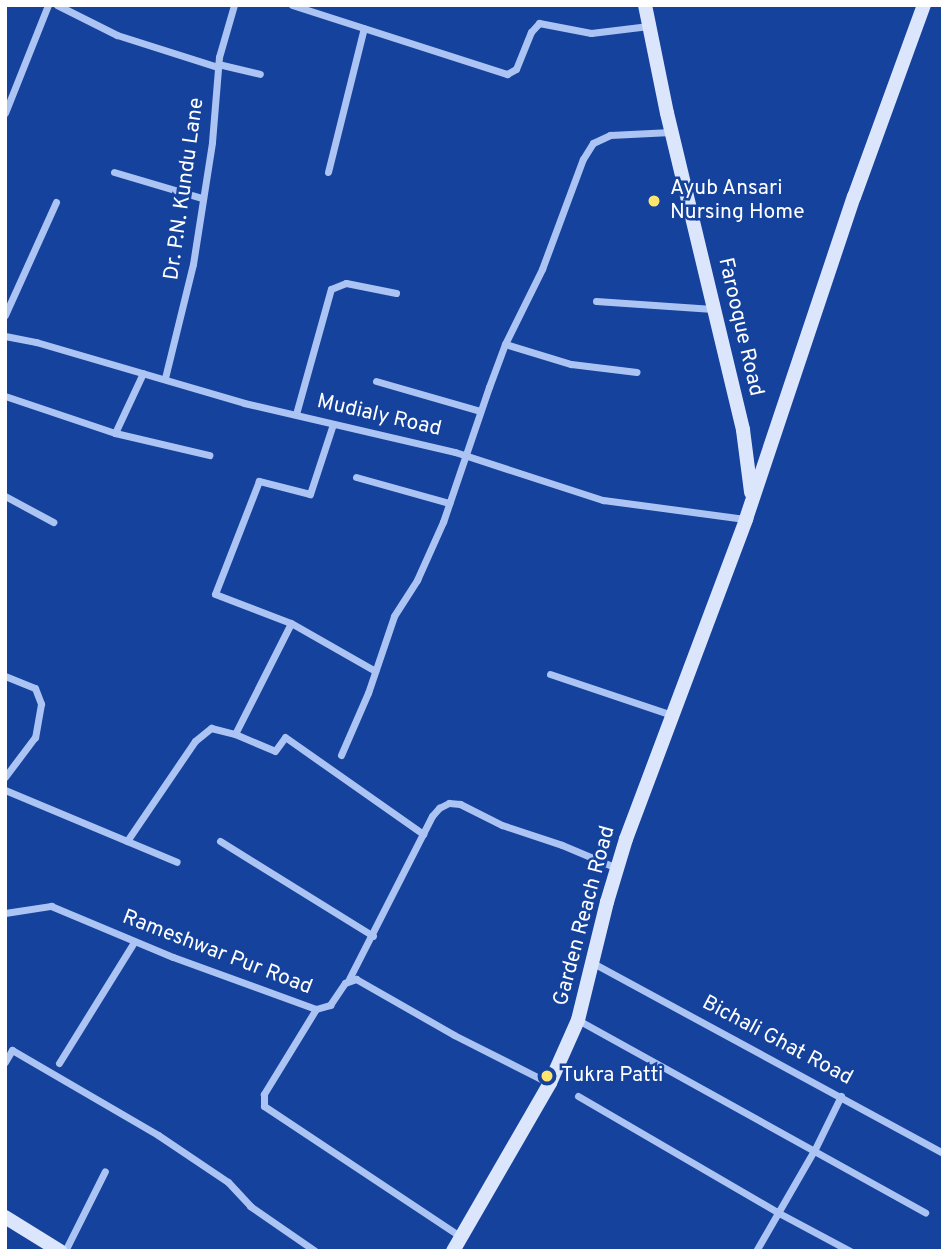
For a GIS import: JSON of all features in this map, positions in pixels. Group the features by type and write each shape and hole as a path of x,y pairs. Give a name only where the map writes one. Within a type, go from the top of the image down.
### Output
{"main road":[{"name":"Farooque Road","path":"645,5 671,132 743,430 751,496"},
{"path":"751,496 849,209 924,5"},
{"name":"Garden Reach Road","path":"453,1251 550,1083 578,1020 617,869 746,519 751,496"},
{"path":"5,1217 60,1251"}],"street":[{"path":"5,113 48,5"},
{"path":"57,5 117,35 218,66 260,74"},
{"name":"Dr. P.N. Kundu Lane","path":"165,378 188,289 212,142 218,66 234,5"},
{"path":"292,5 507,74 516,69 531,32 540,23 590,33 649,26"},
{"path":"328,172 364,28"},
{"path":"341,755 394,616 418,580 449,503 505,344 542,269 583,159 593,143 610,135 671,132"},
{"path":"114,172 202,198"},
{"path":"5,315 9,299 56,202"},
{"path":"296,414 331,289 345,283 396,293"},
{"path":"596,301 714,309"},
{"name":"Mudialy Road","path":"5,336 165,378 233,400 464,455 603,500 746,519"},
{"path":"505,344 571,364 637,372"},
{"path":"114,433 143,373"},
{"path":"376,381 480,411"},
{"path":"5,396 114,433 209,455"},
{"path":"333,424 310,494 259,481 215,594 290,623 375,671"},
{"path":"356,477 449,503"},
{"path":"5,496 53,522"},
{"path":"235,734 290,623"},
{"path":"550,674 672,715"},
{"path":"5,676 35,688 41,704 34,737 5,777"},
{"path":"127,841 180,762 205,731 219,729 275,751 285,737 423,834"},
{"path":"5,790 177,862"},
{"name":"Rameshwar Pur Road","path":"5,913 51,906 134,942 316,1009 330,1005 349,979 423,834 439,808 449,803 460,804 502,825 562,845 617,869"},
{"path":"220,841 373,936"},
{"path":"59,1062 134,942"},
{"name":"Bichali Ghat Road","path":"593,963 943,1153"},
{"path":"349,979 356,979 454,1035 550,1083"},
{"path":"316,1009 264,1094 264,1106 461,1237"},
{"path":"578,1020 925,1212"},
{"path":"5,1062 12,1050 158,1135 228,1182 250,1206 315,1251"},
{"path":"578,1096 776,1212 850,1251"},
{"path":"756,1251 776,1212 815,1149 841,1096"},
{"path":"65,1251 105,1171"}],"place":[{"name":"Ayub Ansari Nursing Home","path":"654,201"},
{"name":"Tukra Patti","path":"547,1076"}]}
